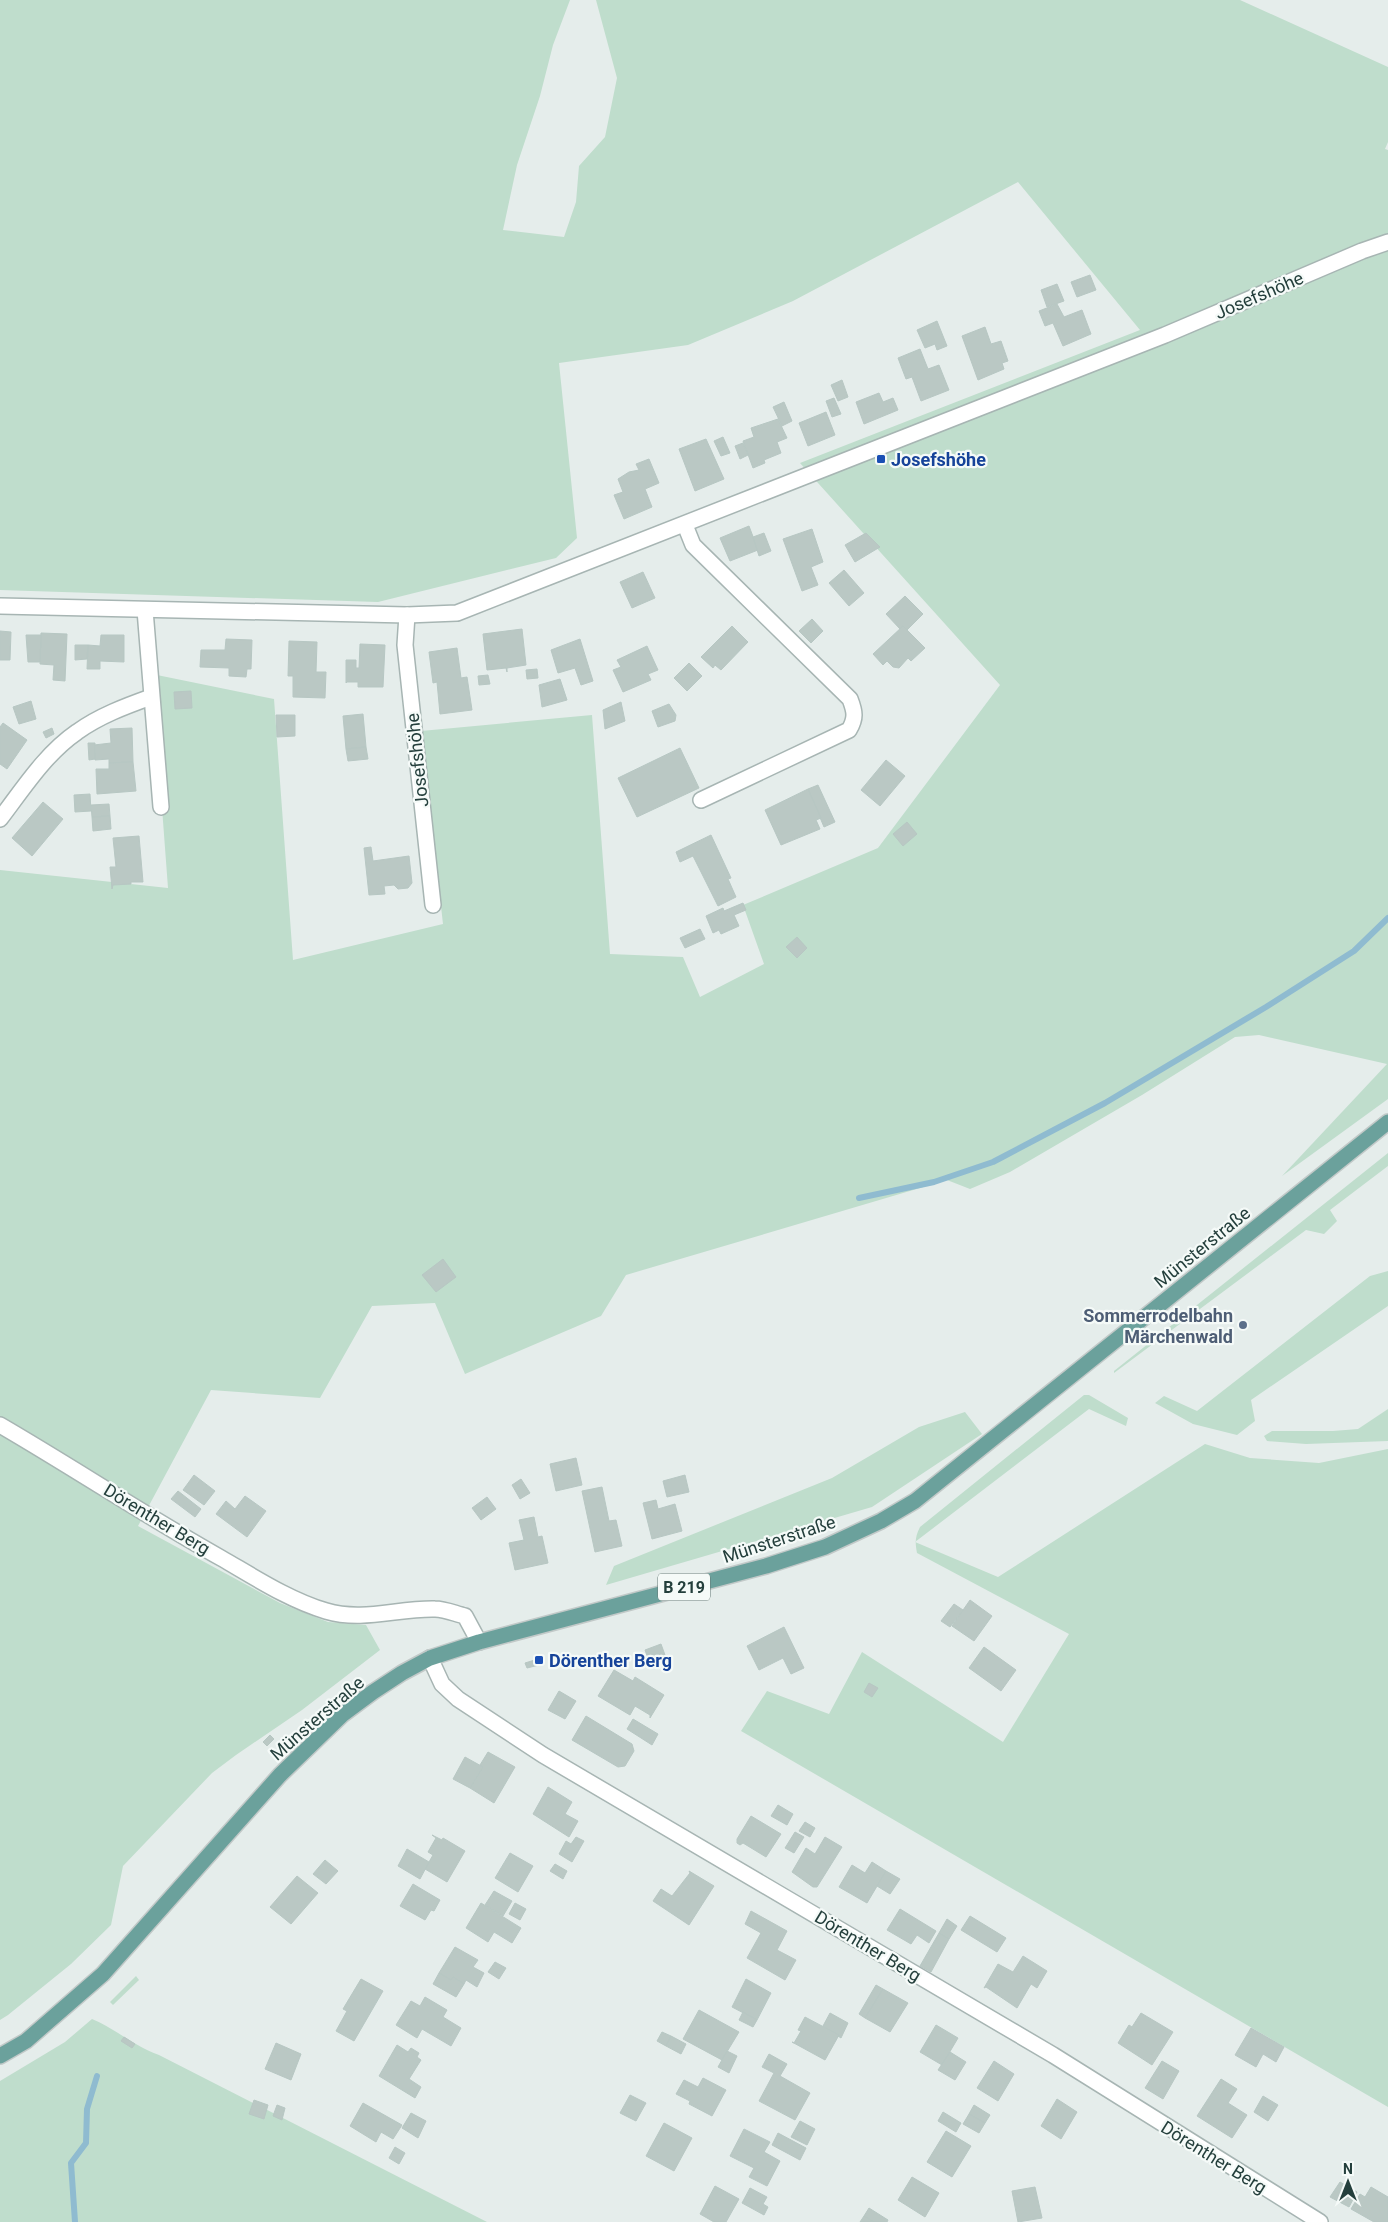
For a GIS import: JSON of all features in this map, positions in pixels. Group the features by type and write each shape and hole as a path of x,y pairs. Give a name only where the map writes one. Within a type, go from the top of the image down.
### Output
{"main road":[{"name":"Münsterstraße","path":"0,2056 26,2041 103,1974 251,1806 342,1716 373,1692 430,1658 479,1642 766,1566 825,1547 881,1521 915,1502 1388,1122"}],"street":[{"name":"Josefshöhe","path":"0,606 407,615 457,614 1165,335 1362,251 1388,242"},
{"path":"685,525 693,545 850,699 855,719 849,730 701,800"},
{"path":"144,610 160,807"},
{"name":"Josefshöhe","path":"407,615 405,644 433,905"},
{"path":"0,819 43,763 77,732 118,709 151,697"},
{"name":"Dörenther Berg","path":"0,1425 82,1473 178,1534 286,1594 326,1611 344,1615 364,1617 436,1609 465,1616 479,1642"},
{"name":"Dörenther Berg","path":"430,1658 442,1684 458,1699 543,1755 1044,2050 1320,2222"}],"green space":[{"path":"0,0 570,0 553,45 540,96 517,165 503,230 564,237 576,202 579,166 605,137 617,78 596,0 1240,0 1388,67 1388,142 1385,149 1388,150 1388,1099 1282,1176 1387,1064 1259,1035 1235,1037 1142,1095 1010,1172 970,1189 947,1180 626,1275 601,1316 465,1374 435,1303 372,1306 320,1398 211,1390 138,1526 280,1603 328,1622 366,1625 380,1650 302,1710 212,1773 123,1866 111,1925 71,1964 0,2020 0,870 168,888 152,674 274,699 293,960 443,924 421,731 592,715 610,954 683,957 700,997 764,964 743,905 878,848 1000,685 800,463 1140,330 1018,182 793,301 688,345 559,363 577,538 556,558 378,602 0,590"},
{"path":"1388,1153 1388,1166 1330,1210 1337,1221 1324,1234 1306,1230 1114,1373 1114,1371"},
{"path":"1388,1271 1388,1306 1251,1400 1255,1421 1237,1435 1193,1424 1155,1403 1164,1396 1197,1411 1370,1276"},
{"path":"1084,1395 1089,1395 1128,1418 1126,1426 1089,1409 916,1541 920,1527"},
{"path":"1388,1409 1388,1441 1306,1444 1267,1441 1264,1436 1272,1431 1358,1429"},
{"path":"965,1412 982,1434 872,1507 606,1585 614,1566 832,1478 919,1427"},
{"path":"1205,1444 1250,1458 1319,1463 1388,1449 1388,2107 741,1731 767,1691 829,1714 862,1652 1003,1742 1069,1634 917,1553 916,1542 998,1577"},
{"path":"136,1976 139,1980 113,2005 110,2002"},
{"path":"92,2019 141,2047 487,2222 0,2222 0,2081 65,2042"}],"building":[{"path":"1090,275 1096,290 1077,297 1071,282"},
{"path":"1057,284 1064,301 1047,307 1041,290"},
{"path":"1057,304 1064,317 1082,310 1091,334 1063,346 1053,323 1045,326 1039,311"},
{"path":"937,321 947,346 937,350 935,344 925,348 917,330"},
{"path":"985,327 991,344 1001,341 1008,361 1002,363 1004,369 978,380 962,336"},
{"path":"920,349 928,369 939,365 949,390 921,401 912,377 906,379 898,358"},
{"path":"842,380 848,397 838,401 831,385"},
{"path":"879,393 883,402 893,398 898,410 864,424 856,402"},
{"path":"834,398 841,414 832,417 826,401"},
{"path":"784,402 792,421 782,426 773,407"},
{"path":"826,412 835,435 808,446 799,423"},
{"path":"778,419 787,438 777,442 781,453 764,460 765,463 753,468 743,441 754,437 751,428"},
{"path":"723,437 730,453 721,456 714,441"},
{"path":"706,439 724,479 695,491 679,449"},
{"path":"743,443 748,455 740,459 735,446"},
{"path":"649,459 659,483 645,489 652,507 624,519 614,495 623,492 618,479 629,472 639,470 636,464"},
{"path":"749,526 758,550 730,561 720,538"},
{"path":"812,529 823,562 811,567 818,585 802,591 783,539"},
{"path":"764,533 771,551 759,556 753,537"},
{"path":"866,533 880,547 855,562 845,545"},
{"path":"844,570 864,593 849,606 829,583"},
{"path":"643,572 655,598 632,608 620,582"},
{"path":"905,596 923,614 907,630 903,626 900,629 886,614"},
{"path":"812,619 823,631 811,643 799,631"},
{"path":"732,626 748,642 721,670 715,665 713,668 701,657"},
{"path":"903,626 925,648 911,661 908,658 899,668 893,667 887,661 883,665 873,654"},
{"path":"522,629 526,665 507,668 507,672 506,668 487,670 483,634"},
{"path":"0,631 11,632 10,660 0,660"},
{"path":"41,633 67,634 65,681 53,680 54,665 40,664"},
{"path":"26,635 41,635 40,662 28,662"},
{"path":"101,635 124,635 124,662 100,661 100,669 87,669 88,645 100,646"},
{"path":"226,639 252,640 251,669 247,669 246,677 229,676 229,668 200,667 201,650 225,650"},
{"path":"580,639 593,681 581,685 575,668 558,673 551,650"},
{"path":"289,641 317,642 316,672 326,672 325,698 293,697 293,676 288,676"},
{"path":"360,644 385,645 383,687 358,687 358,682 346,683 346,660 356,660 356,668 359,668"},
{"path":"75,645 88,645 87,659 75,660"},
{"path":"647,646 658,670 648,674 651,680 623,692 613,670 621,667 617,660"},
{"path":"457,648 461,678 467,677 472,710 440,714 437,682 433,683 429,652"},
{"path":"689,663 702,676 687,691 674,678"},
{"path":"537,669 538,678 527,679 526,670"},
{"path":"488,675 490,684 479,685 478,676"},
{"path":"560,679 567,700 542,707 539,685"},
{"path":"191,691 192,708 175,709 174,692"},
{"path":"31,701 36,719 19,724 13,707"},
{"path":"621,702 625,721 605,729 603,710"},
{"path":"669,704 676,715 675,721 658,727 652,711"},
{"path":"363,714 366,747 346,749 343,716"},
{"path":"276,715 295,715 295,736 277,737"},
{"path":"3,723 27,740 7,769 0,764 0,727"},
{"path":"52,728 54,734 46,738 43,732"},
{"path":"132,728 133,762 109,763 109,759 95,760 94,745 111,743 110,729"},
{"path":"88,743 95,743 95,759 89,760"},
{"path":"366,747 368,759 348,761 346,749"},
{"path":"680,748 699,788 637,817 618,778"},
{"path":"886,760 905,776 880,806 861,790"},
{"path":"133,762 136,791 97,794 96,769 109,769 109,763"},
{"path":"818,785 835,822 824,827 808,789"},
{"path":"808,789 821,818 816,820 820,829 781,845 765,810"},
{"path":"90,794 91,811 75,812 74,795"},
{"path":"43,802 63,819 32,856 12,838"},
{"path":"109,804 110,816 92,817 91,805"},
{"path":"110,816 111,829 93,831 92,817"},
{"path":"907,822 917,834 903,846 893,834"},
{"path":"711,835 731,878 728,879 736,897 718,906 693,856 680,862 676,852"},
{"path":"139,836 143,882 113,885 112,889 110,867 116,867 113,838"},
{"path":"371,847 373,861 409,856 412,883 408,888 398,889 394,885 384,886 385,894 369,895 364,848"},
{"path":"743,903 746,910 734,915 739,926 721,934 719,930 713,933 706,916 723,908 724,911"},
{"path":"700,929 705,939 685,948 680,938"},
{"path":"797,937 807,948 797,958 786,947"},
{"path":"443,1259 456,1277 436,1292 422,1275"},
{"path":"576,1458 582,1485 556,1491 550,1464"},
{"path":"194,1475 215,1491 204,1505 183,1490"},
{"path":"685,1475 689,1492 667,1497 663,1481"},
{"path":"521,1479 530,1493 520,1499 512,1485"},
{"path":"602,1487 609,1521 616,1520 622,1546 595,1552 582,1491"},
{"path":"178,1491 201,1509 195,1517 171,1499"},
{"path":"245,1496 266,1511 247,1537 216,1514 226,1501 235,1509"},
{"path":"487,1497 496,1509 481,1520 472,1508"},
{"path":"656,1500 658,1509 675,1504 682,1531 652,1539 643,1503"},
{"path":"534,1517 538,1537 542,1536 548,1563 515,1570 509,1543 524,1540 519,1520"},
{"path":"970,1600 992,1616 974,1641 952,1626"},
{"path":"954,1604 963,1610 950,1627 941,1621"},
{"path":"784,1627 804,1668 791,1674 783,1658 759,1670 747,1646"},
{"path":"661,1644 665,1655 649,1661 645,1650"},
{"path":"984,1647 1016,1670 1001,1691 969,1668"},
{"path":"538,1659 539,1665 527,1668 525,1663"},
{"path":"614,1670 633,1681 635,1677 664,1695 650,1718 650,1715 635,1706 630,1715 598,1696"},
{"path":"869,1683 878,1688 872,1697 864,1692"},
{"path":"559,1691 576,1701 565,1719 548,1710"},
{"path":"586,1716 632,1744 634,1751 625,1766 618,1767 572,1740"},
{"path":"633,1719 658,1734 652,1745 627,1729"},
{"path":"270,1735 274,1739 267,1746 263,1742"},
{"path":"488,1752 515,1767 494,1803 470,1788 483,1767 480,1765"},
{"path":"465,1757 483,1767 470,1788 453,1779"},
{"path":"548,1787 572,1802 565,1814 578,1821 569,1837 533,1814"},
{"path":"778,1805 793,1814 787,1825 771,1816"},
{"path":"751,1816 781,1834 766,1857 743,1843 740,1845 737,1843 737,1839"},
{"path":"805,1822 815,1828 810,1837 799,1831"},
{"path":"795,1832 804,1837 794,1853 785,1848"},
{"path":"432,1835 442,1840 443,1838 465,1851 447,1882 425,1869 433,1855 428,1852 436,1838"},
{"path":"576,1837 584,1841 572,1862 559,1854 566,1841 571,1844"},
{"path":"825,1837 842,1847 817,1887 813,1887 792,1872 806,1848 815,1854"},
{"path":"407,1849 429,1862 420,1879 398,1866"},
{"path":"510,1853 533,1866 518,1892 495,1878"},
{"path":"325,1860 338,1871 326,1884 313,1874"},
{"path":"872,1862 886,1871 867,1903 839,1887 852,1865 865,1873"},
{"path":"555,1864 567,1871 563,1879 550,1871"},
{"path":"689,1871 714,1886 689,1925 653,1901 661,1889 672,1896 690,1873"},
{"path":"886,1871 900,1879 890,1894 877,1886"},
{"path":"297,1876 318,1893 291,1924 270,1907"},
{"path":"413,1884 440,1900 434,1911 431,1910 425,1920 400,1906"},
{"path":"494,1891 512,1901 503,1916 485,1905"},
{"path":"481,1903 521,1928 512,1943 494,1932 488,1942 466,1928"},
{"path":"515,1903 526,1909 520,1920 509,1914"},
{"path":"900,1909 936,1931 929,1943 917,1935 911,1944 887,1930"},
{"path":"751,1911 787,1931 777,1950 796,1960 785,1980 747,1958 761,1933 745,1924"},
{"path":"970,1916 1006,1938 997,1952 961,1930"},
{"path":"947,1919 957,1926 949,1939 939,1933"},
{"path":"939,1933 949,1939 931,1972 920,1966"},
{"path":"455,1947 478,1960 473,1967 484,1973 477,1987 466,1980 464,1984 453,1977 451,1980 439,1973"},
{"path":"1023,1956 1047,1971 1037,1988 1031,1984 1017,2008 986,1987 984,1988 998,1964 1013,1972"},
{"path":"495,1962 506,1968 499,1979 488,1972"},
{"path":"439,1973 451,1980 453,1977 464,1984 456,1997 433,1984"},
{"path":"361,1979 383,1991 354,2041 336,2031 347,2011 343,2009"},
{"path":"746,1979 771,1993 757,2020 732,2007"},
{"path":"876,1985 883,1989 865,2018 859,2014"},
{"path":"883,1989 908,2003 890,2032 865,2018"},
{"path":"425,1997 447,2010 443,2017 461,2028 451,2046 422,2029 417,2038 396,2025 411,2001 420,2006"},
{"path":"699,2010 739,2032 722,2060 683,2039"},
{"path":"743,2012 757,2020 753,2027 739,2020"},
{"path":"830,2013 848,2023 841,2038 823,2026"},
{"path":"1141,2013 1173,2032 1152,2065 1118,2043 1129,2025 1132,2027"},
{"path":"805,2017 839,2035 825,2060 792,2042 794,2043 801,2031 798,2030"},
{"path":"936,2025 958,2038 942,2065 920,2052"},
{"path":"1251,2028 1284,2047 1276,2062 1263,2054 1256,2067 1235,2055"},
{"path":"662,2032 671,2036 666,2046 657,2041"},
{"path":"671,2036 686,2044 681,2054 666,2046"},
{"path":"124,2037 135,2044 132,2048 121,2041"},
{"path":"276,2043 301,2054 291,2080 265,2069"},
{"path":"397,2045 408,2052 411,2048 419,2053 417,2057 421,2060 409,2079 421,2087 415,2098 379,2076"},
{"path":"727,2051 737,2056 729,2073 718,2067"},
{"path":"950,2052 966,2062 955,2080 938,2070"},
{"path":"769,2054 787,2064 780,2076 810,2093 795,2120 759,2101 774,2073 762,2067"},
{"path":"994,2061 1014,2074 998,2101 977,2088"},
{"path":"1162,2061 1179,2071 1163,2099 1145,2088"},
{"path":"703,2078 726,2090 712,2116 689,2104 690,2101 676,2094 684,2080 698,2087"},
{"path":"1221,2079 1237,2089 1228,2103 1247,2115 1232,2138 1197,2116"},
{"path":"630,2095 646,2103 636,2121 620,2113"},
{"path":"1263,2096 1278,2105 1268,2121 1254,2112"},
{"path":"1057,2099 1077,2112 1061,2139 1041,2126"},
{"path":"254,2100 268,2105 264,2119 249,2114"},
{"path":"363,2103 402,2125 393,2139 381,2132 376,2142 350,2126"},
{"path":"277,2105 285,2108 282,2120 273,2116"},
{"path":"974,2105 990,2115 985,2123 969,2114"},
{"path":"943,2112 961,2123 956,2132 938,2121"},
{"path":"411,2113 426,2121 418,2138 402,2128"},
{"path":"969,2114 985,2123 979,2133 963,2124"},
{"path":"800,2121 815,2129 807,2145 791,2137"},
{"path":"664,2123 692,2138 674,2171 646,2156"},
{"path":"744,2129 770,2142 764,2152 780,2161 767,2186 749,2177 754,2168 730,2156"},
{"path":"946,2131 971,2146 952,2177 927,2162"},
{"path":"778,2133 806,2148 800,2160 772,2145"},
{"path":"395,2147 405,2153 399,2164 389,2158"},
{"path":"912,2177 939,2193 925,2217 898,2200"},
{"path":"1340,2182 1357,2192 1349,2207 1330,2197"},
{"path":"715,2186 739,2199 726,2222 714,2222 700,2214"},
{"path":"1035,2187 1042,2218 1018,2222 1012,2191"},
{"path":"1371,2187 1388,2197 1388,2222 1374,2222 1351,2209 1360,2194 1365,2197"},
{"path":"750,2188 767,2197 763,2204 768,2207 764,2215 742,2203"},
{"path":"869,2208 888,2220 887,2222 874,2222 864,2216"},
{"path":"864,2216 874,2222 860,2222"}],"waterway":[{"path":"859,1198 934,1182 993,1162 1105,1103 1266,1007 1354,951 1388,918"},
{"path":"75,2222 71,2163 86,2143 87,2109 97,2076"}],"place":[{"name":"Josefshöhe","path":"881,459"},
{"name":"Sommerrodelbahn Märchenwald","path":"1243,1325"},
{"name":"Dörenther Berg","path":"539,1660"}]}
